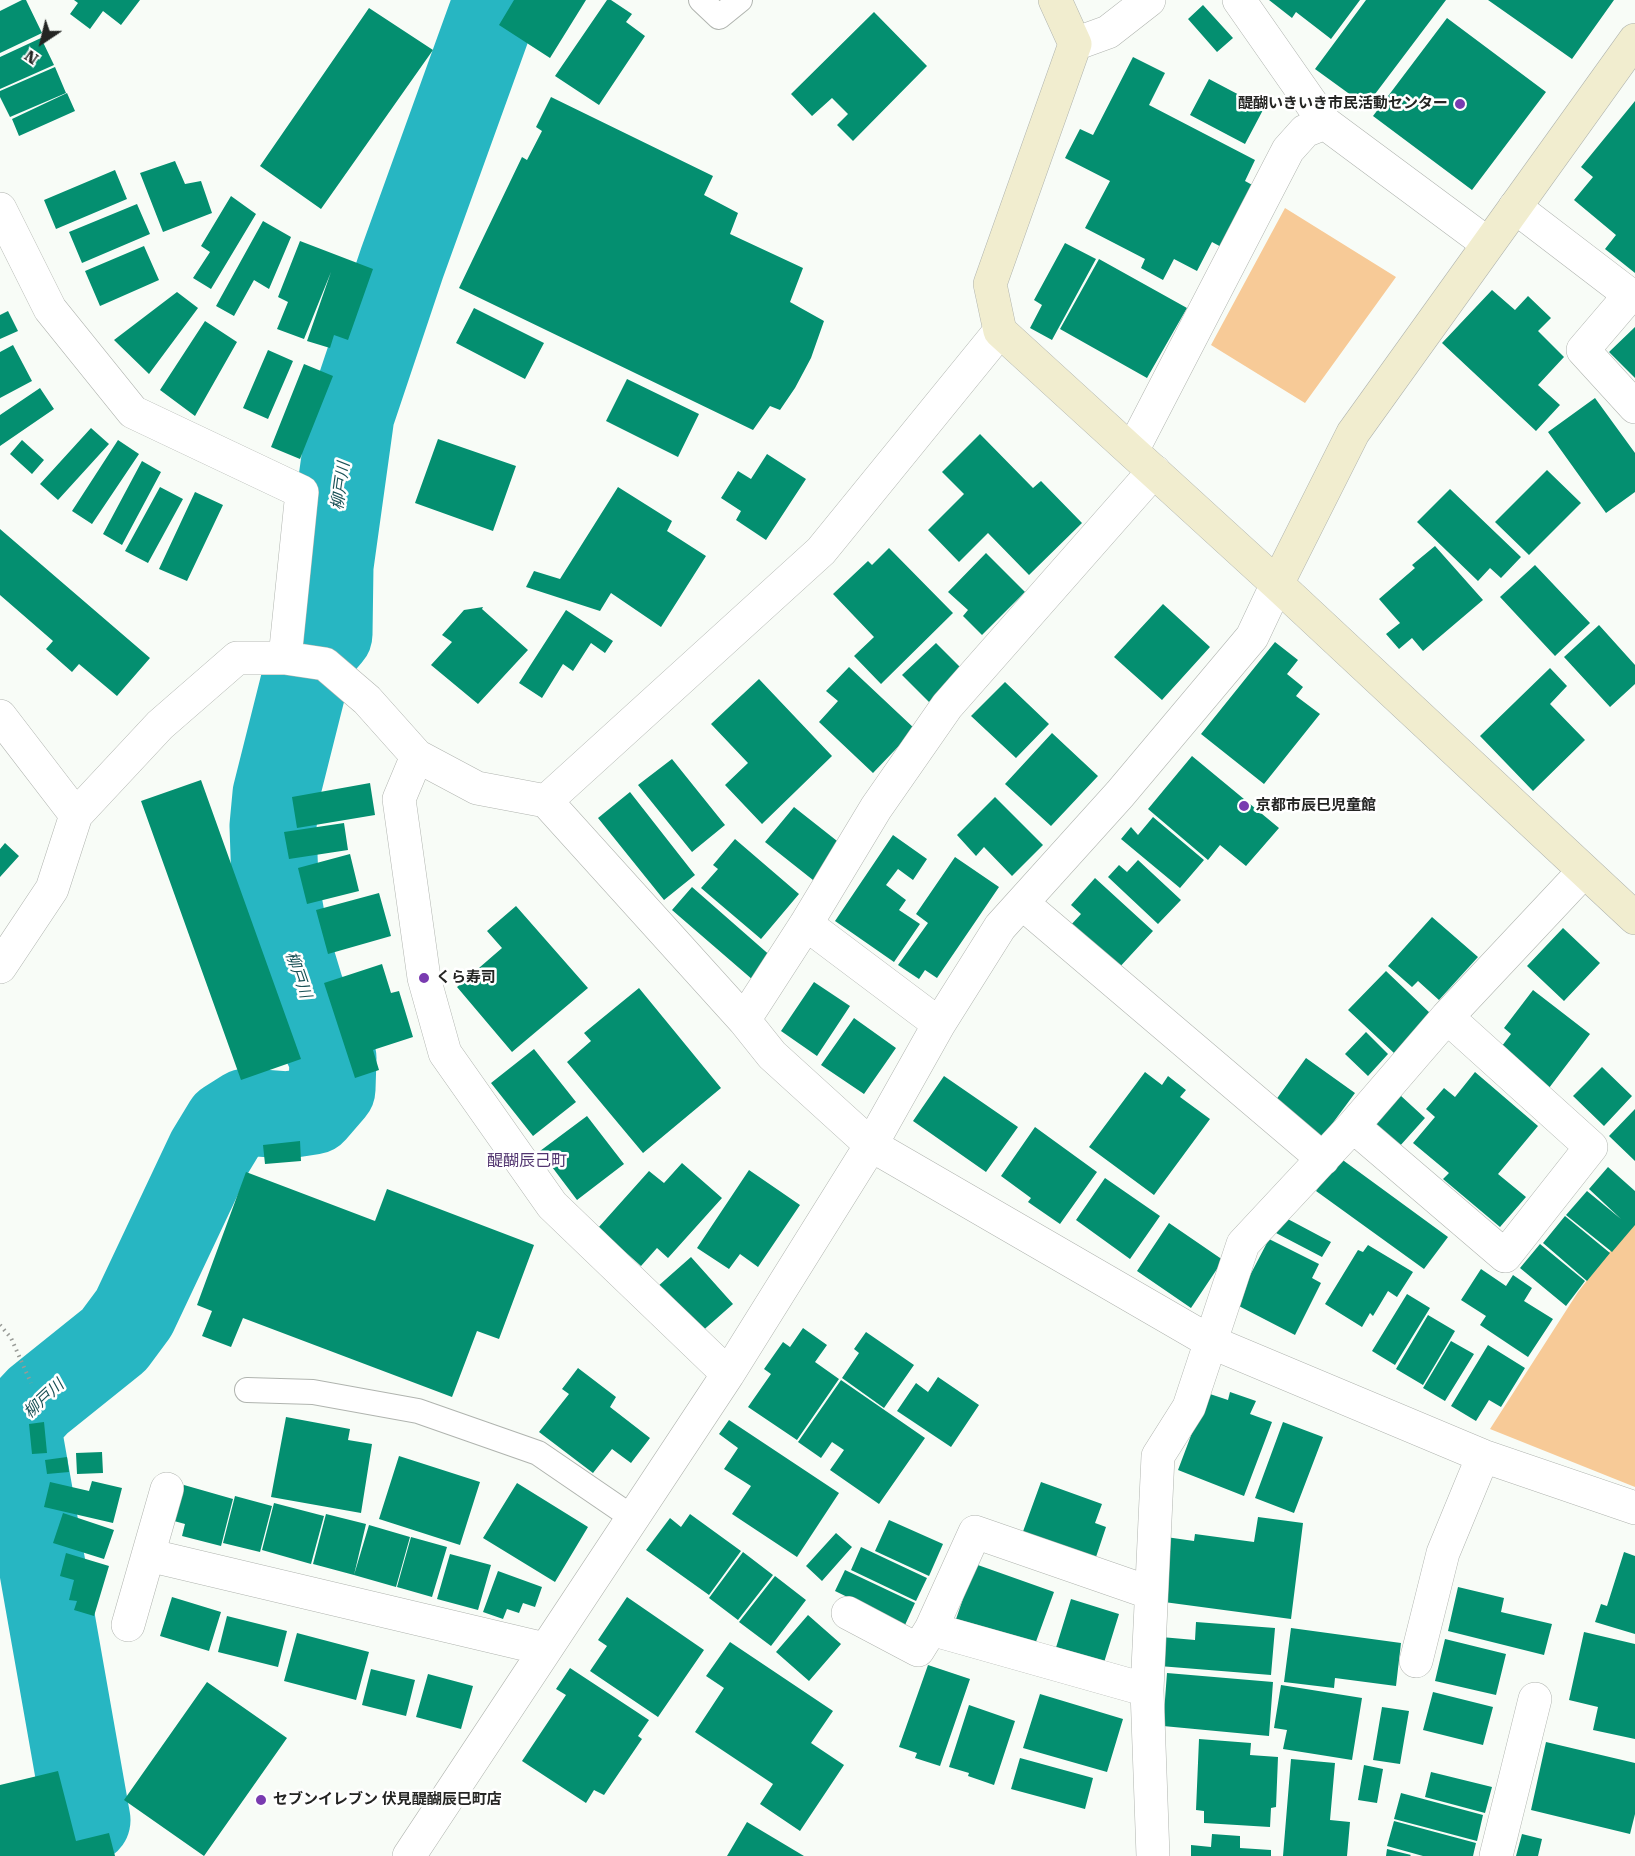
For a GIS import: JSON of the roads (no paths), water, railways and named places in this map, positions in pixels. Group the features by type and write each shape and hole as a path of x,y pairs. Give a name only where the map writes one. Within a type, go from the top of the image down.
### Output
{"street":[{"path":"1055,0 1075,44 990,284 1000,331 1635,918"},
{"path":"1075,44 1108,32 1149,0"},
{"path":"1239,0 1325,123 1488,244"},
{"path":"409,1856 728,1374 871,1145 939,1024 1000,927 1120,794 1252,637 1276,584 1353,433 1635,40"},
{"path":"744,1020 806,924 876,808 947,706 1143,461 1288,150 1305,131 1325,123"},
{"path":"1515,207 1632,294 1583,350 1635,407"},
{"path":"0,209 50,309 133,412 302,492 285,658"},
{"path":"546,801 820,551 1000,331"},
{"path":"0,967 52,889 76,815 160,725 237,658 285,658 325,664 367,700 417,756 477,788 546,801 744,1020 772,1055 871,1145 1211,1342 1483,1456 1635,1508"},
{"path":"0,716 76,815"},
{"path":"417,756 399,800 424,978 445,1053 552,1205 728,1374"},
{"path":"1153,1856 1147,1690 1158,1456 1189,1407 1243,1244 1353,1126 1447,1017 1584,871"},
{"path":"1022,903 1323,1159"},
{"path":"806,924 939,1024"},
{"path":"1353,1126 1505,1256 1591,1147 1447,1017"},
{"path":"1416,1661 1443,1553 1483,1456"},
{"path":"128,1625 167,1489"},
{"path":"848,1613 918,1650 931,1629 975,1532 1151,1593"},
{"path":"148,1555 545,1649"},
{"path":"931,1629 1147,1690"},
{"path":"1496,1856 1535,1699"}],"lane":[{"path":"701,0 719,16 740,0"},
{"path":"247,1390 313,1392 418,1411 538,1453 633,1518"}],"waterway":[{"name":"柳戸川","path":"87,1820 17,1424 38,1401 114,1340 134,1313 210,1152 227,1124 246,1112 287,1115 313,1111 332,1089 333,1058 301,991 285,938 275,883 273,826 276,794 311,655 329,634 330,566 351,415 402,263 497,0"}],"place":[{"name":"醍醐いきいき市民活動センター","path":"1460,104"},
{"name":"京都市辰巳児童館","path":"1244,806"},
{"name":"くら寿司","path":"424,978"},
{"name":"セブンイレブン 伏見醍醐辰巳町店","path":"261,1800"}],"district":[{"name":"醍醐辰己町","path":"527,1161"}]}
